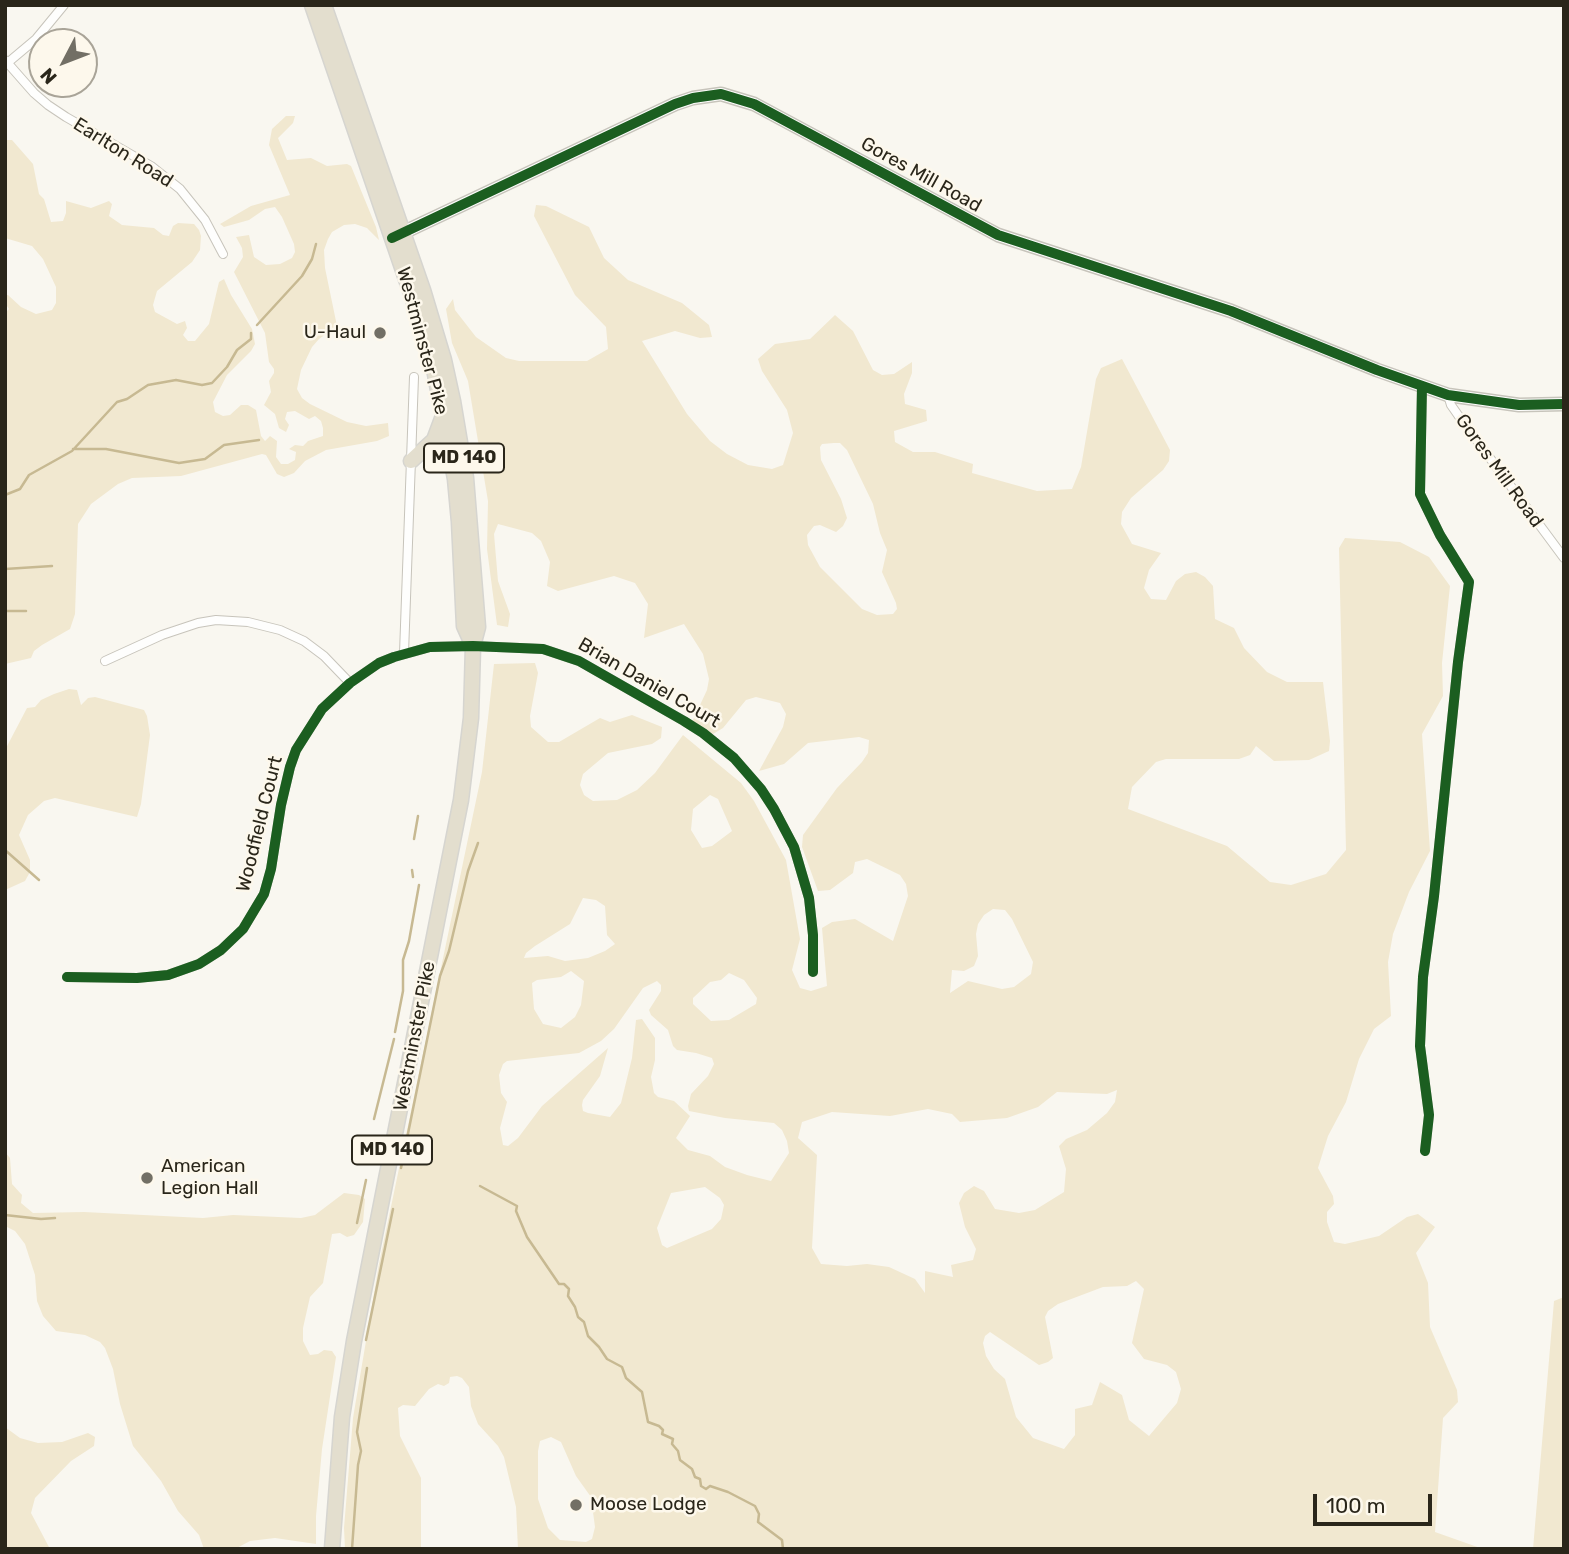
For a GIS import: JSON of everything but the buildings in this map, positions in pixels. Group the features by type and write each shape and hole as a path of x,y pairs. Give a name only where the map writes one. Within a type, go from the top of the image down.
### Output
{"highway":[{"name":"Westminster Pike","path":"312,5 434,323 461,444 471,519 478,627 473,646 471,718 461,800 354,1341 342,1416 332,1549"},
{"name":"Westminster Pike","path":"324,5 398,234 443,415 459,522 464,626 473,646"},
{"path":"411,461 434,440 443,415"}],"street":[{"path":"6,63 36,39 64,5"},
{"name":"Earlton Road","path":"6,63 48,105 151,166 180,189 205,220 223,254"},
{"name":"Gores Mill Road","path":"398,234 675,104 692,98 722,94 754,104 998,235 1231,311 1448,395 1458,415 1564,558"},
{"path":"404,653 414,377"},
{"path":"1422,386 1420,494 1440,535 1469,582 1423,977 1420,1046 1429,1115 1425,1151"},
{"path":"1448,395 1518,405 1564,404"},
{"path":"104,661 162,635 198,623 216,620 248,622 266,625 304,641 324,656 349,683"},
{"name":"Woodfield Court","path":"67,977 137,978 168,975 210,958 243,929 258,907 268,882 285,784 296,750 322,709 349,683 379,663 430,647 473,646"},
{"name":"Brian Daniel Court","path":"473,646 544,649 569,657 601,672 684,721 734,758 761,789 794,847 808,898 813,935 813,972"}],"shaded area":[{"path":"286,116 295,116 293,123 278,138 287,160 311,158 327,166 351,166 379,240 367,228 355,224 344,225 332,232 328,239 324,250 325,268 337,326 312,347 301,370 297,389 302,398 310,404 347,422 366,426 388,423 389,436 377,441 326,450 305,461 294,473 284,477 277,474 266,455 262,454 181,476 132,478 118,484 91,504 78,524 75,614 70,629 42,645 34,651 31,658 5,664 5,313 9,309 5,303 5,295 36,314 52,310 56,303 56,287 43,259 32,246 5,238 5,140 12,140 33,164 39,194 44,199 51,222 63,221 66,201 91,208 109,201 112,204 109,216 122,225 154,228 169,236 173,226 178,223 194,224 201,236 200,250 192,262 157,291 153,305 155,312 177,324 185,321 187,328 183,335 188,341 195,341 209,324 219,282 224,279 252,329 255,344 227,375 213,402 215,412 223,416 230,415 241,405 248,405 256,410 261,436 265,441 270,436 277,441 276,457 281,464 288,464 295,460 296,452 289,449 295,445 303,446 308,441 323,436 323,428 321,421 315,416 309,419 295,411 287,412 285,419 289,425 286,432 279,428 275,414 264,405 271,392 269,381 274,369 269,362 265,333 234,272 243,257 236,237 249,235 254,257 266,265 280,264 292,258 295,252 294,244 275,207 265,209 249,220 224,227 220,224 251,206 290,195 269,145 272,129"},
{"path":"536,205 546,206 589,227 604,258 628,280 682,303 709,325 712,337 700,338 675,331 642,341 687,414 710,441 748,465 772,469 783,465 793,433 787,410 762,371 758,359 775,344 810,339 835,315 853,331 873,370 882,375 894,374 912,362 912,373 904,394 905,404 926,410 927,421 894,431 895,442 913,452 935,452 973,464 972,473 1037,491 1072,489 1081,467 1096,379 1101,368 1122,359 1170,450 1169,461 1163,470 1131,498 1122,512 1121,524 1132,544 1161,553 1149,570 1144,588 1151,599 1166,600 1176,581 1185,574 1196,572 1205,577 1213,586 1215,619 1234,628 1244,648 1267,672 1287,682 1323,682 1330,741 1329,751 1309,760 1274,761 1256,746 1250,755 1239,759 1166,759 1156,762 1132,787 1128,809 1227,846 1270,882 1291,885 1326,874 1346,850 1339,548 1345,538 1400,542 1429,557 1450,586 1442,663 1443,696 1422,734 1430,851 1409,892 1393,934 1388,962 1391,1016 1374,1029 1359,1059 1346,1102 1328,1136 1318,1168 1333,1196 1334,1204 1327,1212 1327,1222 1334,1242 1345,1244 1379,1236 1407,1217 1418,1214 1435,1227 1416,1253 1428,1283 1430,1327 1457,1390 1458,1402 1443,1418 1435,1532 1483,1549 518,1549 516,1507 504,1457 478,1424 471,1406 469,1387 457,1376 450,1377 449,1383 444,1386 438,1384 429,1389 415,1406 403,1405 398,1408 400,1436 421,1478 421,1549 345,1549 344,1528 353,1418 379,1264 482,772 494,664 535,663 538,673 530,716 531,727 548,742 559,742 600,718 610,722 632,715 662,727 661,738 652,744 608,753 583,774 580,785 584,795 593,801 617,800 637,790 655,773 683,735 741,783 754,801 786,860 800,939 792,970 800,988 811,991 827,986 822,928 832,922 855,919 893,941 908,896 906,884 900,875 867,859 855,862 853,873 830,890 818,891 802,847 803,835 837,788 868,753 869,740 859,737 808,743 784,764 759,771 783,727 786,714 780,703 756,697 746,700 723,728 713,734 692,722 707,690 709,679 703,654 684,624 644,638 648,604 635,583 614,576 558,591 547,586 550,562 541,541 532,533 498,524 494,534 498,581 510,614 508,627 497,625 487,549 488,501 468,381 452,343 446,309 453,299 455,310 476,337 506,358 519,361 587,361 608,349 606,327 575,295 534,216","holes":["840,443 847,450 873,504 887,550 882,572 896,603 897,609 893,614 877,615 862,609 820,567 808,545 807,535 814,526 820,525 836,532 847,518 841,499 821,460 822,444","710,795 718,799 732,831 712,846 702,848 691,830 693,809","583,898 596,900 605,906 607,935 615,944 605,951 588,958 565,961 548,956 524,958 535,946 570,924","993,909 1005,910 1033,962 1031,974 1014,987 1002,989 968,981 950,993 952,970 964,971 974,966 978,956 976,934 984,915","571,971 584,981 581,1005 575,1017 561,1028 543,1024 534,1009 532,983 561,977","729,973 744,980 757,998 756,1004 729,1020 711,1021 693,1004 693,998 710,982 721,980","657,981 661,985 661,991 649,1010 651,1015 668,1030 677,1050 712,1058 714,1064 708,1076 691,1094 689,1111 774,1123 782,1130 789,1153 771,1181 725,1167 710,1156 688,1150 676,1138 690,1116 674,1101 658,1097 654,1093 651,1077 655,1060 655,1038 642,1019 636,1020 632,1058 621,1103 610,1117 583,1111 582,1105 600,1076 608,1048 542,1106 518,1138 508,1146 503,1145 500,1128 507,1102 501,1093 499,1075 503,1064 507,1061 579,1053 601,1041 614,1029 643,988","1117,1090 1115,1102 1107,1113 1087,1130 1066,1139 1059,1146 1066,1169 1064,1192 1035,1210 1019,1213 995,1209 984,1191 974,1186 964,1193 959,1203 965,1227 976,1249 973,1260 951,1265 953,1277 925,1271 925,1293 915,1279 889,1267 821,1264 812,1248 817,1155 798,1138 802,1122 832,1112 890,1116 928,1109 952,1114 960,1122 1007,1118 1038,1107 1057,1092 1107,1094","705,1187 720,1198 724,1205 721,1219 712,1229 667,1248 662,1245 657,1228 671,1193","1136,1281 1144,1289 1132,1343 1144,1359 1167,1365 1176,1372 1181,1389 1177,1403 1149,1436 1129,1420 1122,1395 1100,1382 1092,1405 1075,1409 1075,1435 1064,1449 1033,1438 1016,1417 1005,1379 994,1369 986,1356 983,1343 985,1336 990,1332 1039,1365 1048,1362 1053,1358 1045,1317 1048,1311 1058,1304 1103,1287 1127,1286","551,1437 561,1442 576,1476 591,1497 595,1527 592,1539 586,1542 560,1540 548,1528 538,1499 540,1441"]},
{"path":"69,689 77,690 81,705 88,698 95,697 144,710 150,735 137,817 55,798 44,801 28,815 19,835 30,860 30,872 25,881 5,890 5,750 27,708 35,707 41,700"},
{"path":"5,1152 10,1158 12,1184 22,1195 21,1203 33,1213 301,1218 315,1215 344,1193 359,1195 365,1199 363,1222 354,1235 347,1237 340,1233 332,1234 323,1283 310,1297 303,1328 303,1341 310,1355 324,1350 332,1351 336,1357 322,1449 316,1544 275,1538 250,1541 235,1549 204,1549 199,1535 178,1511 161,1481 133,1446 105,1348 100,1342 85,1335 56,1331 43,1316 37,1301 35,1275 25,1244 15,1231 5,1226"},
{"path":"1564,1297 1564,1549 1533,1549 1554,1301"},
{"path":"5,1427 20,1438 38,1443 62,1442 88,1433 95,1437 94,1446 71,1461 35,1498 31,1513 50,1549 5,1549"}],"waterway":[{"path":"257,325 302,276 312,259 316,244"},
{"path":"5,495 20,489 29,475 72,451 117,402 127,399 148,385 176,380 202,385 212,383 227,367 237,350 251,339 251,333"},
{"path":"73,449 106,449 179,463 205,459 224,445 259,440"},
{"path":"5,569 52,566"},
{"path":"5,611 26,611"},
{"path":"414,839 418,816"},
{"path":"401,1168 440,976 478,843"},
{"path":"5,850 39,880"},
{"path":"412,870 413,877"},
{"path":"395,1032 403,991 403,960 419,885"},
{"path":"374,1119 394,1039"},
{"path":"357,1223 366,1180"},
{"path":"480,1186 517,1206 516,1211 527,1237 559,1284 564,1284 569,1289 568,1296 578,1317 584,1322 588,1336 607,1359 622,1367 626,1378 642,1392 648,1422 659,1426 663,1430 662,1434 673,1439 672,1444 678,1451 680,1460 692,1469 695,1477 700,1479 701,1486 728,1492 755,1506 759,1514 758,1522 782,1540 783,1549"},
{"path":"366,1340 393,1209"},
{"path":"5,1215 55,1218"},
{"path":"352,1549 361,1451 357,1432 367,1368"}],"cycle path":[{"path":"392,238 675,104 721,94 754,104 998,235 1231,311 1377,370 1448,395 1519,405 1564,404"},
{"path":"1422,386 1420,494 1440,535 1469,582 1423,977 1420,1046 1429,1115 1425,1151"},
{"path":"67,977 137,978 168,975 199,964 221,950 243,929 264,894 290,767 296,750 322,709 350,683 379,663 430,647 473,646 543,649 579,661 684,721 734,758 761,789 794,847 809,898 813,972"}],"place":[{"name":"U-Haul","path":"380,333"},
{"name":"American Legion Hall","path":"147,1178"},
{"name":"Moose Lodge","path":"576,1505"}]}
